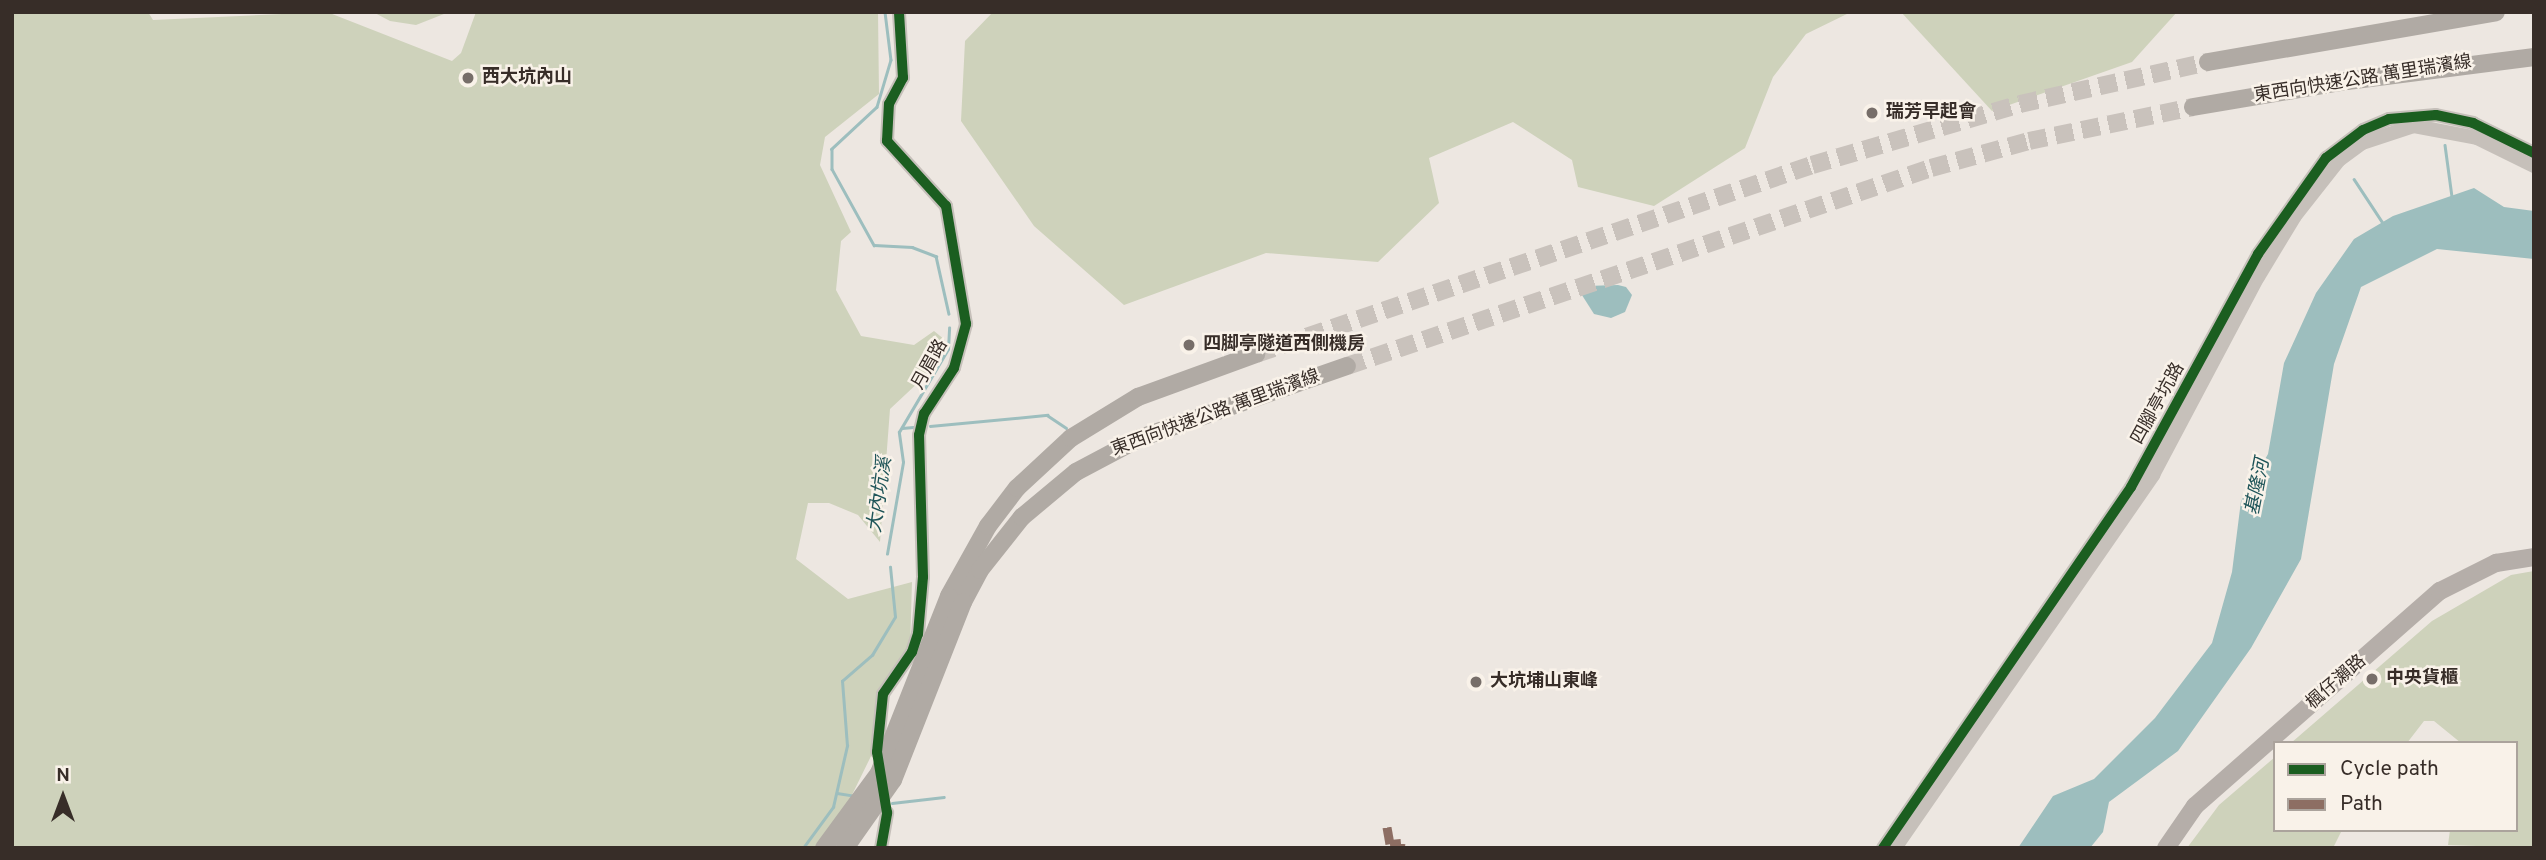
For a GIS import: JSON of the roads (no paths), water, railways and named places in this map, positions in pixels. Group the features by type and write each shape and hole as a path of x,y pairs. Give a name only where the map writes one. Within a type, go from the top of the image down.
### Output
{"highway":[{"path":"2208,62 2476,12"},
{"path":"2398,26 2496,12"},
{"name":"東西向快速公路 萬里瑞濱線","path":"2193,107 2347,81 2534,57"},
{"path":"2347,81 2534,68"},
{"name":"東西向快速公路 萬里瑞濱線","path":"824,848 879,773 988,526 1010,497 1071,438 1138,397 1256,354"},
{"name":"東西向快速公路 萬里瑞濱線","path":"845,848 893,779 956,599 1006,535 1076,472 1140,438 1347,366"}],"main road":[{"name":"楓仔瀨路","path":"2166,848 2195,806 2440,591 2496,563 2534,557"}],"street":[{"name":"月眉路","path":"877,752 883,694 912,652 918,634 923,577 919,435 924,414 954,368 966,324 946,206 887,141 889,104 903,78 898,12"},
{"name":"四腳亭坑路","path":"1883,848 2131,487 2258,254 2326,158 2363,130 2412,115 2435,115 2473,123 2534,153"},
{"name":"四腳亭坑路","path":"1895,848 2153,475 2258,277 2295,216 2339,160 2362,143 2414,126 2477,138 2534,166"},
{"path":"881,848 887,813"}],"water":[{"name":"基隆河","path":"2474,188 2504,207 2534,211 2534,259 2437,249 2361,287 2334,364 2301,559 2251,648 2178,751 2109,802 2103,832 2090,848 2018,848 2053,796 2094,779 2155,718 2212,643 2232,572 2241,501 2268,454 2284,363 2316,293 2354,239 2393,216"},
{"path":"1586,286 1626,287 1632,295 1625,312 1611,318 1594,314 1580,292"}],"waterway":[{"name":"大內坑溪","path":"885,12 891,60 877,107 832,149 832,169 874,245 912,247 936,256 949,314"},
{"path":"2445,145 2452,197"},
{"path":"2354,179 2383,223"},
{"name":"大內坑溪","path":"887,554 903,462 899,432 948,349 949,328"},
{"path":"930,426 1047,415 1066,428"},
{"path":"902,428 913,427"},
{"name":"大內坑溪","path":"803,848 833,807 847,746 842,681 872,655 895,617 890,567"},
{"path":"837,793 855,796"},
{"path":"892,803 944,797"}],"tunnel":[{"path":"1256,354 1812,165 2020,104 2208,62"},
{"path":"1347,366 1931,168 2029,141 2193,107"}],"place":[{"name":"西大坑內山","path":"468,78"},
{"name":"瑞芳早起會","path":"1872,113"},
{"name":"四脚亭隧道西側機房","path":"1189,345"},
{"name":"中央貨櫃","path":"2372,679"},
{"name":"大坑埔山東峰","path":"1476,682"}]}
